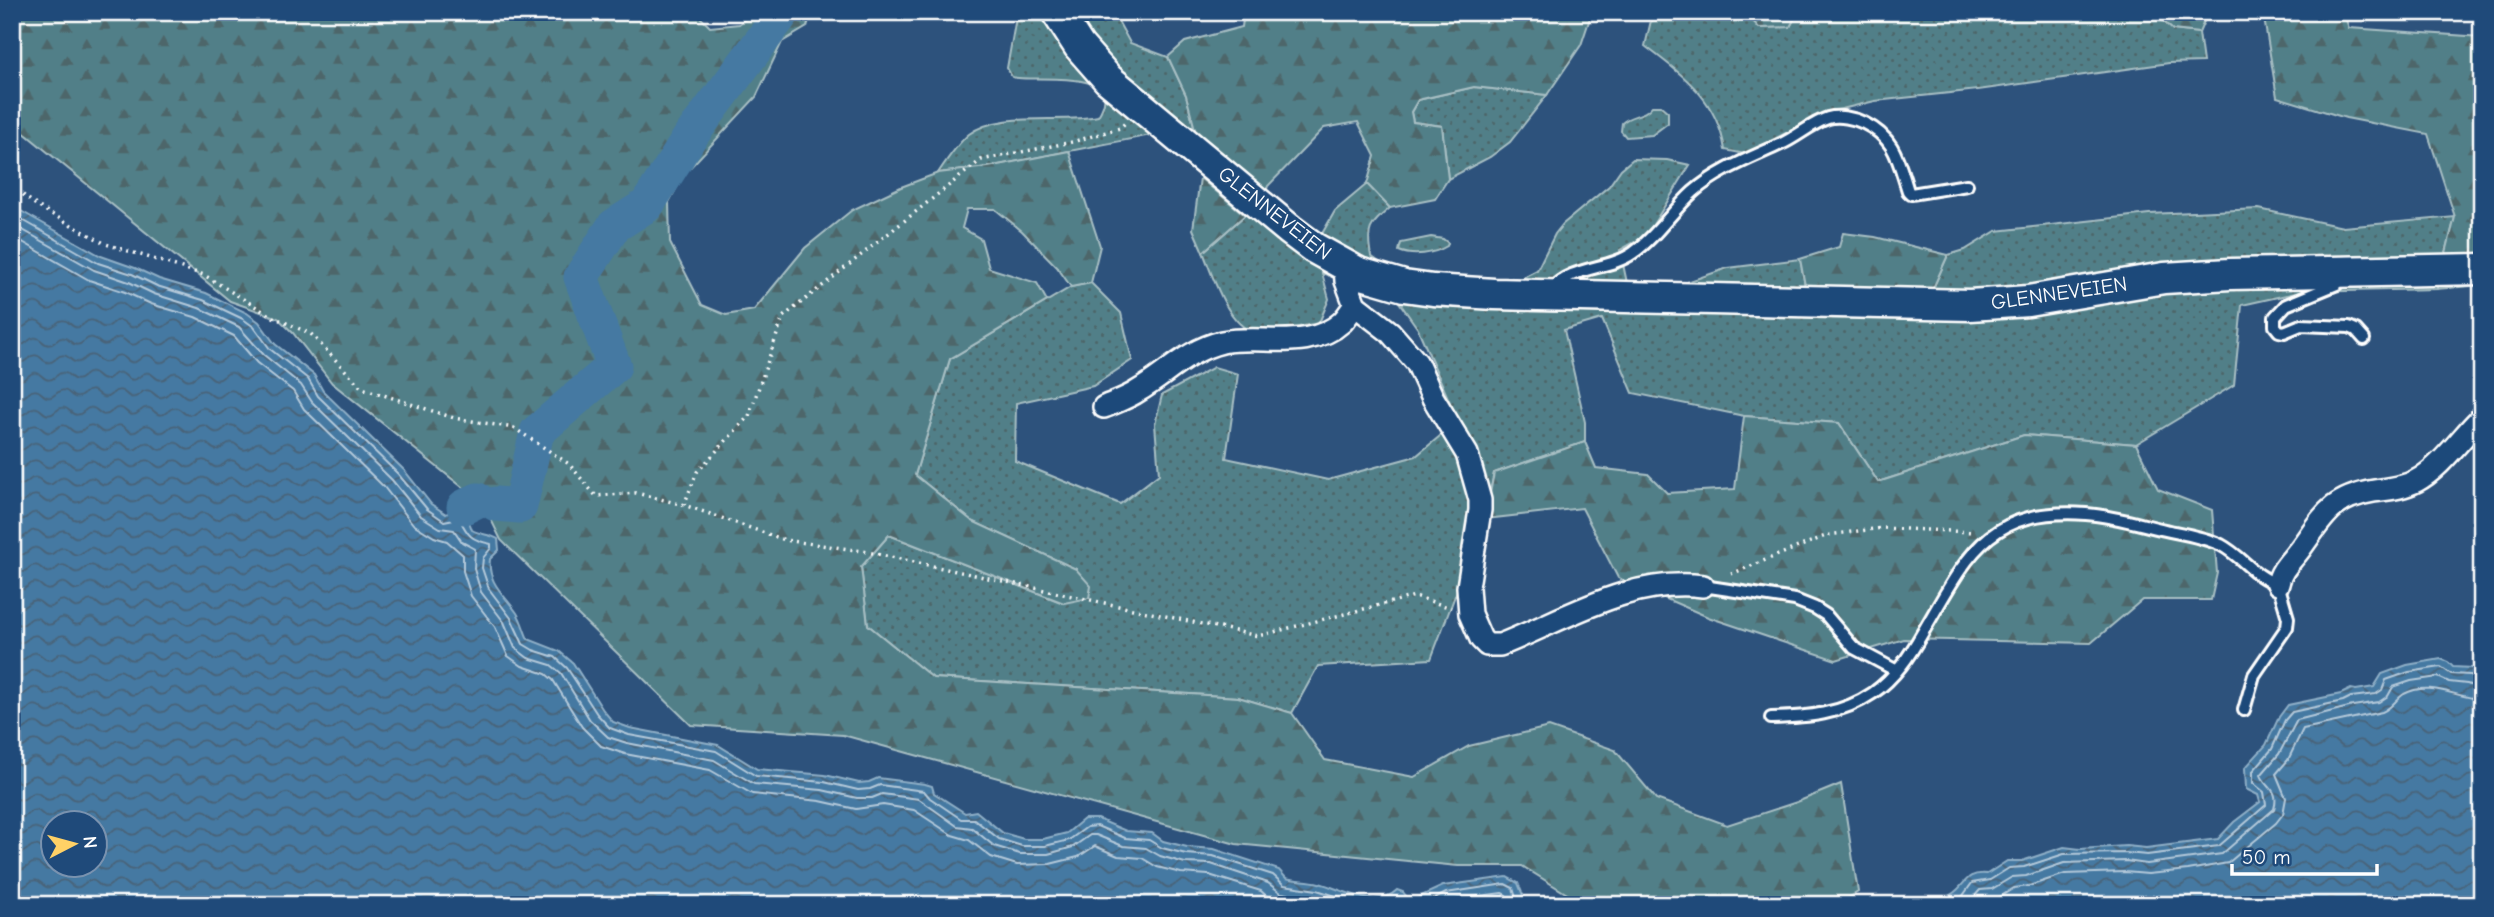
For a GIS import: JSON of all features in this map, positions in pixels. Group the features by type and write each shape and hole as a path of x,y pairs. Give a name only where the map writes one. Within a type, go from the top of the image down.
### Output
{"main road":[{"name":"GLENNEVEIEN","path":"1057,12 1092,62 1108,79 1290,230 1345,267 1414,287 1494,295 1970,305 2028,301 2164,278 2482,269"}],"street":[{"path":"1345,267 1346,281 1355,305 1390,332 1417,363 1433,398 1470,462 1480,510 1468,587 1470,614 1481,639 1494,646 1617,595 1668,584 1703,586"},
{"path":"1104,408 1138,392 1183,359 1207,346 1224,342 1290,340 1321,335 1341,322 1355,305"},
{"path":"2278,584 2282,572 2321,518 2335,504 2351,496 2397,488 2416,481 2482,417"}],"lane":[{"path":"1552,295 1552,287 1573,274 1609,265 1631,255 1648,241 1670,214 1711,179 1828,118 1856,119 1881,131 1895,152 1911,194 1967,185"},
{"path":"2346,272 2337,284 2280,310 2275,317 2275,326 2279,331 2301,325 2349,327 2360,333 2364,339"},
{"path":"1771,718 1809,717 1835,712 1872,694 1897,671 1911,653 1956,576 1993,533 2023,521 2058,515 2088,514 2210,541 2230,551 2263,579 2278,584 2288,618 2287,627 2254,675 2244,710"},
{"path":"1703,586 1795,600 1815,608 1826,615 1854,648 1897,671"}],"path":[{"path":"684,505 697,472 749,416 783,317 981,160 1072,142 1120,128 1141,105"},
{"path":"12,186 37,206 106,244 204,275 271,316 311,334 362,388 454,418 514,428 569,464 596,496 636,494 684,505 785,540 863,551 1258,636 1415,596 1470,614"},
{"path":"1703,586 1828,535 1882,528 1993,533"}],"green space":[{"path":"12,12 695,12 710,27 739,24 754,12 811,12 807,27 782,42 756,97 685,173 669,202 670,243 702,305 726,315 754,310 805,248 852,210 901,187 938,173 988,167 1069,151 1100,246 1091,283 1071,287 1057,267 1022,231 995,209 967,209 962,228 981,239 989,268 1037,283 1047,301 950,359 915,475 972,521 1076,569 1091,586 1089,598 1064,603 889,535 861,567 868,625 933,678 1238,697 1292,713 1325,760 1414,777 1469,746 1549,727 1615,750 1656,799 1727,825 1841,784 1858,892 1837,905 1585,905 1522,866 1458,866 1236,844 843,735 691,725 501,540 481,499 476,498 332,383 278,318 230,301 12,123"},
{"path":"1017,12 1113,12 1130,43 1168,57 1186,95 1197,137 1319,239 1335,211 1367,184 1390,208 1377,219 1369,234 1371,256 1390,270 1429,276 1512,283 1537,270 1563,224 1609,186 1621,169 1633,159 1667,160 1690,165 1646,236 1620,250 1627,283 1684,283 1728,268 1800,259 1806,291 1930,295 1948,255 1965,250 1996,231 2149,214 2259,209 2343,227 2455,217 2437,289 2300,292 2242,305 2234,385 2136,444 2024,435 1878,482 1839,423 1744,416 1633,393 1602,319 1564,330 1585,422 1585,442 1494,473 1484,519 1431,659 1318,666 1292,713 1238,697 933,678 868,625 861,567 889,535 1063,603 1076,569 972,521 915,475 950,359 1071,287 1091,283 1121,313 1132,360 1093,386 1016,403 1015,461 1120,504 1159,474 1155,424 1162,395 1214,367 1238,374 1226,458 1328,480 1416,456 1458,421 1418,329 1394,295 1362,288 1322,273 1329,299 1319,323 1260,333 1239,323 1217,288 1203,252 1245,215 1151,135 988,167 938,173 965,138 982,127 1014,120 1098,116 1104,100 1101,90 1090,83 1012,77 1007,68"},
{"path":"1244,12 1592,12 1581,45 1547,95 1474,87 1418,100 1411,112 1413,122 1442,126 1448,179 1435,199 1390,208 1367,184 1375,156 1358,122 1324,128 1268,186 1265,195 1197,137 1186,95 1168,57 1185,42 1242,27"},
{"path":"1653,12 1745,12 1760,28 1790,27 1798,12 2153,12 2173,30 2199,33 2203,62 2169,63 1978,90 1875,101 1825,113 1745,154 1725,150 1721,132 1706,102 1685,78 1645,46"},
{"path":"1745,12 1798,12 1790,27 1759,28"},
{"path":"2153,12 2208,12 2199,33 2173,30"},
{"path":"2263,12 2343,12 2349,28 2482,37 2482,285 2437,289 2455,217 2428,134 2346,118 2277,97"},
{"path":"1474,87 1547,95 1510,142 1490,157 1448,179 1442,126 1413,122 1411,112 1418,100"},
{"path":"1652,106 1661,106 1668,112 1668,123 1652,135 1626,137 1621,131 1622,123"},
{"path":"1200,178 1245,215 1203,252 1193,229"},
{"path":"1843,233 1875,237 1948,255 1930,295 1806,291 1800,259 1839,247"},
{"path":"1431,237 1443,239 1448,243 1447,246 1423,254 1399,251 1401,243"},
{"path":"1744,416 1839,423 1878,482 2024,435 2136,444 2158,489 2212,510 2217,573 2211,600 2142,600 2091,643 1904,639 1836,660 1708,617 1618,578 1582,508 1485,519 1494,473 1585,442 1596,468 1648,474 1667,493 1735,489"}],"water":[{"path":"12,206 101,256 159,279 206,293 247,313 259,322 275,344 314,375 323,391 404,470 431,504 446,514 457,507 464,507 472,530 498,539 499,550 490,559 491,575 517,613 528,639 559,651 573,663 613,722 630,728 718,745 757,769 825,775 859,783 878,778 925,784 932,786 934,793 965,813 976,811 1003,833 1024,839 1043,839 1067,833 1084,819 1098,819 1126,831 1152,833 1163,841 1187,847 1214,849 1279,870 1286,878 1319,883 1359,897 1379,899 1397,890 1415,899 1443,886 1507,877 1518,883 1527,905 12,905"},
{"path":"2441,659 2453,667 2472,668 2482,675 2482,905 1884,905 1890,899 1925,901 1946,897 1973,875 1987,874 2007,861 2022,861 2064,847 2146,848 2218,839 2234,822 2260,802 2258,795 2246,789 2245,768 2266,745 2279,717 2288,705 2341,694 2351,689 2374,687 2382,674 2407,665"}],"waterway":[{"path":"496,504 520,506 537,432 614,366 581,277 614,226 647,205 690,137 783,12"},
{"path":"464,507 478,500"}]}
